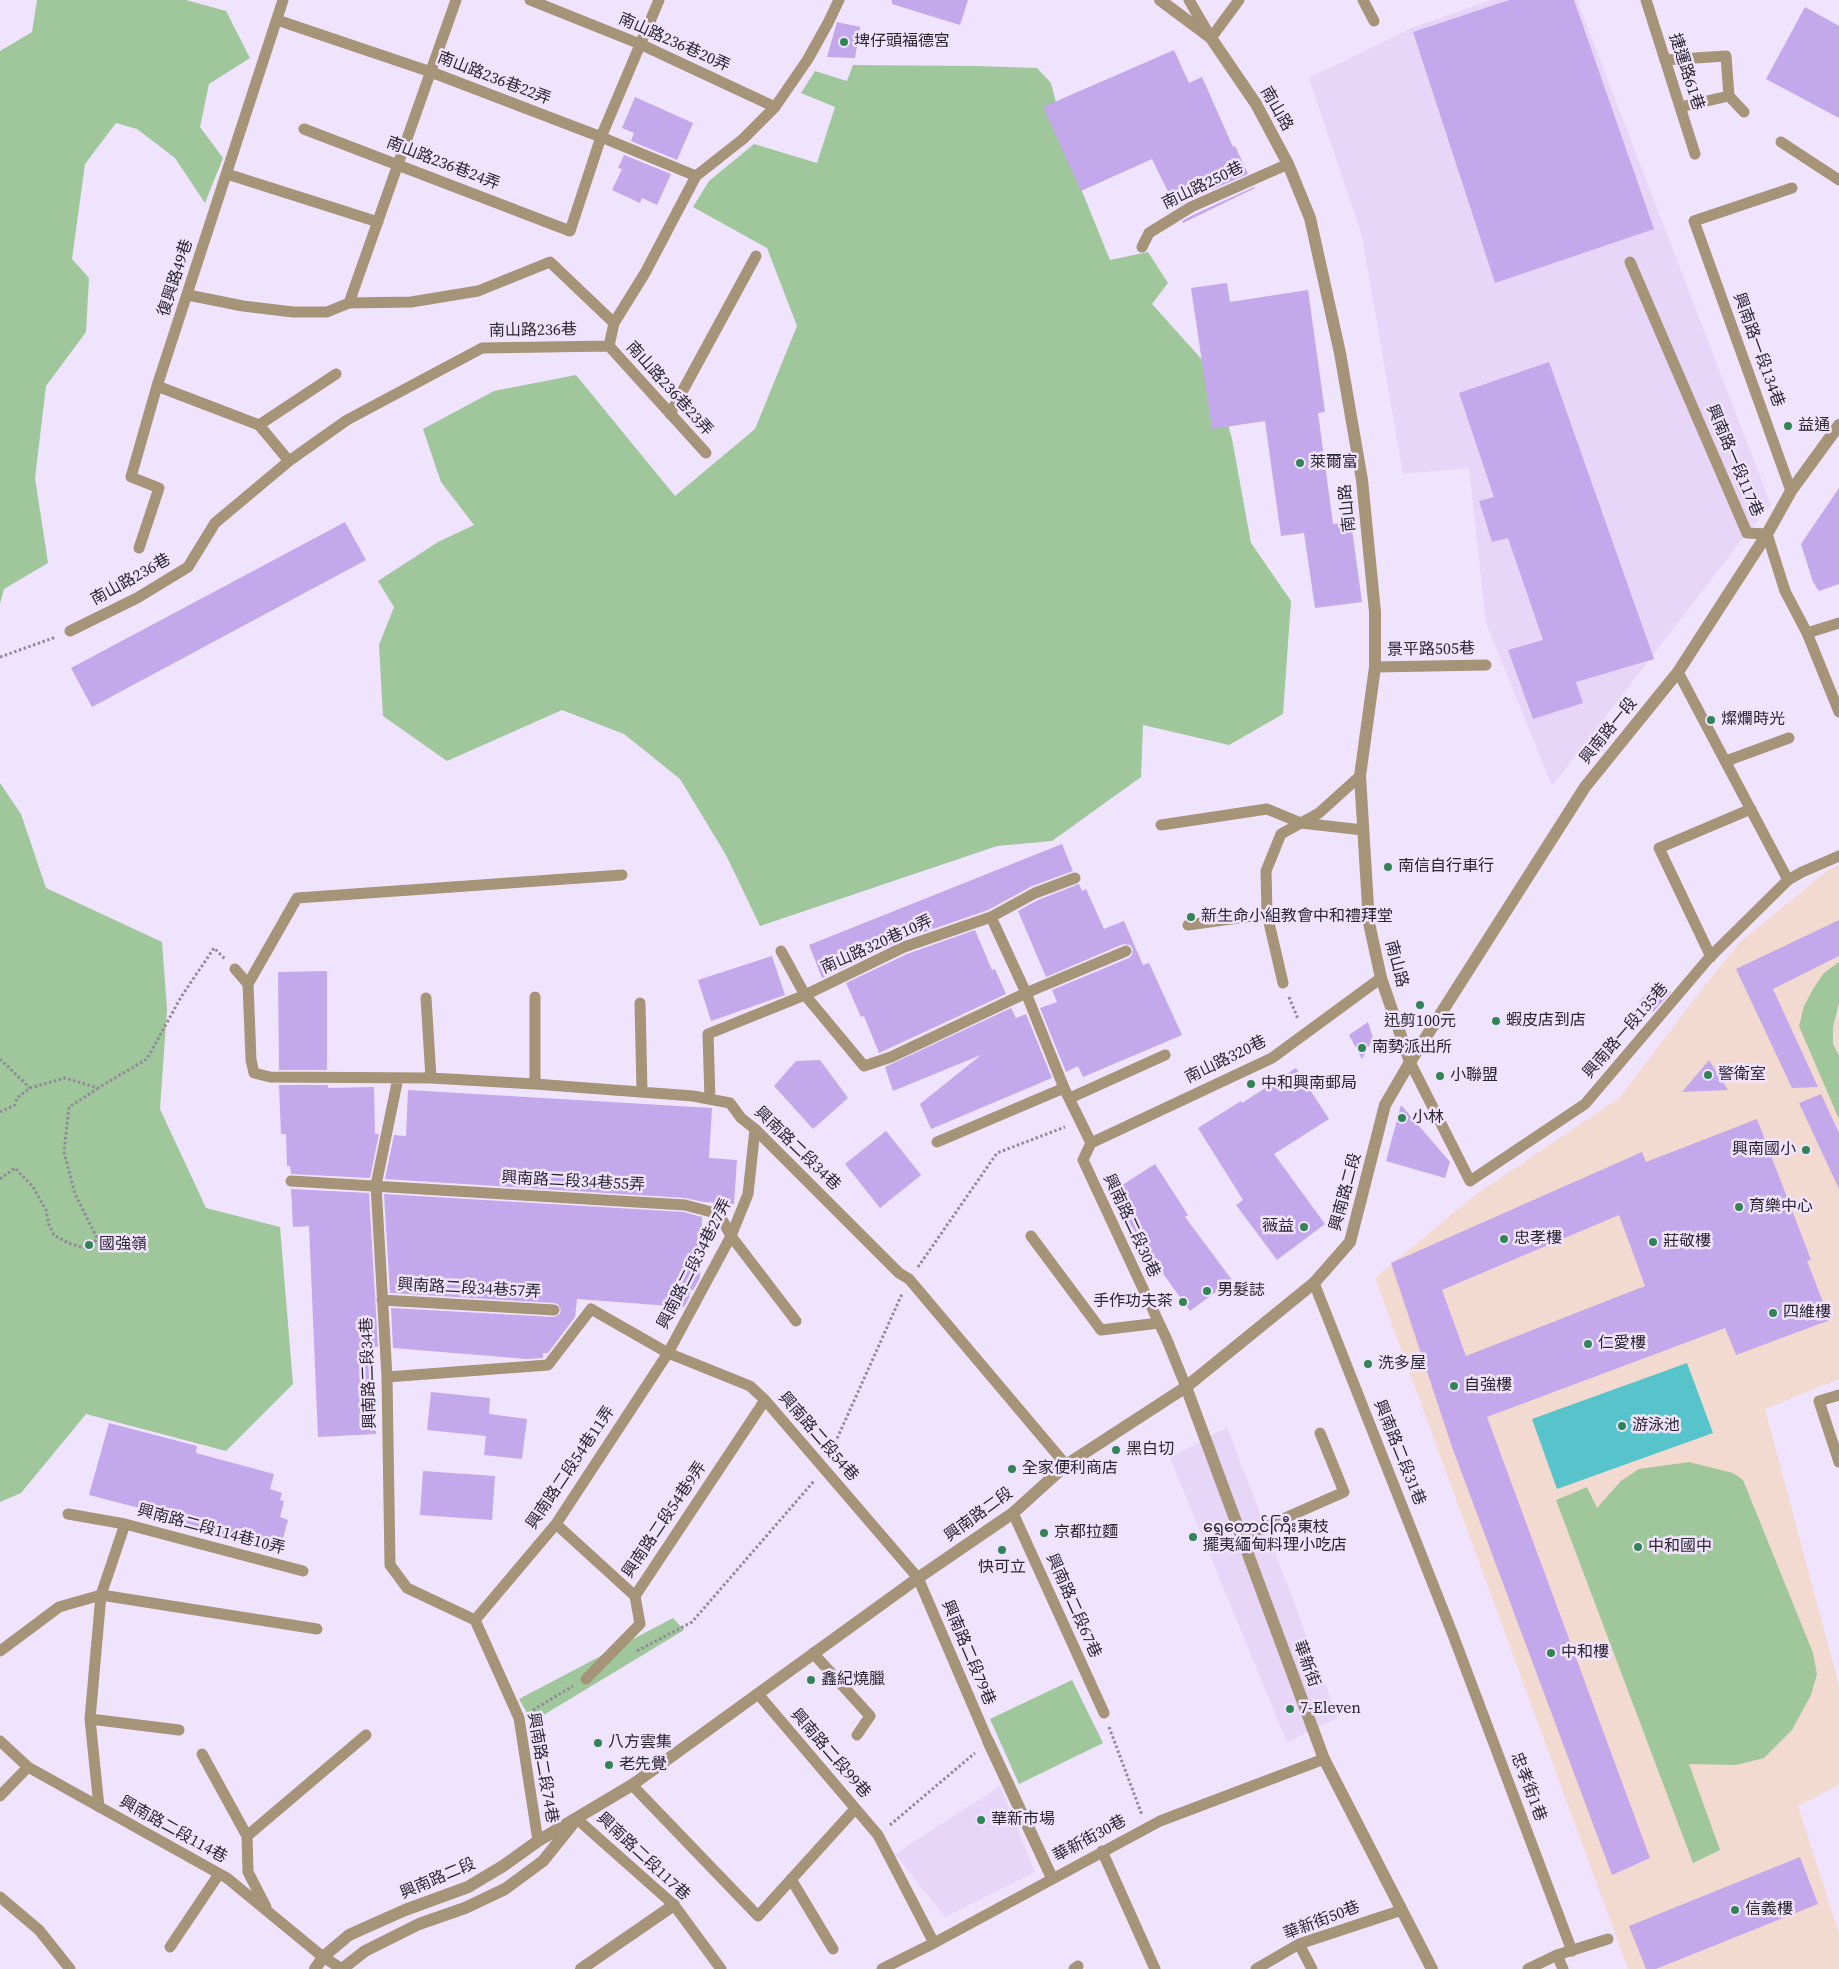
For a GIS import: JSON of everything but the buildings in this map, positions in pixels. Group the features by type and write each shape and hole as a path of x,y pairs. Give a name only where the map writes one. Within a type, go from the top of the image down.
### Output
{"street":[{"name":"南山路","path":"1160,0 1211,38 1256,104 1288,164 1310,218 1342,363 1362,480 1375,612 1375,667 1360,776 1369,923 1381,978 1410,1062"},
{"name":"興南路一段","path":"1410,1062 1585,787 1678,672 1767,534 1791,491 1839,426"},
{"name":"興南路二段","path":"315,1969 323,1957 349,1936 405,1910 468,1888 538,1841 632,1785 813,1653 1014,1512 1066,1465 1186,1387 1314,1283 1350,1242 1385,1105 1410,1062"},
{"name":"華新街","path":"1186,1387 1324,1759 1432,1969"},
{"path":"988,1741 1052,1878"},
{"name":"興南路二段","path":"342,1969 365,1950 419,1924 465,1908 504,1889 543,1861 577,1819"},
{"path":"581,1969 674,1905"}],"lane":[{"name":"復興路49巷","path":"139,548 159,488 131,477 157,386 283,0"},
{"path":"349,303 456,0"},
{"name":"南山路236巷20弄","path":"530,0 640,44 775,107"},
{"path":"600,137 659,0"},
{"path":"608,346 614,323 645,273 696,176 743,139 775,107 808,59 839,0"},
{"path":"1189,0 1211,38 1239,0"},
{"path":"1363,0 1374,21"},
{"name":"捷運路61巷","path":"1646,0 1695,154"},
{"name":"南山路236巷22弄","path":"277,20 431,72 696,176"},
{"path":"1665,60 1726,56 1729,96 1744,112"},
{"path":"1680,107 1729,96"},
{"name":"南山路236巷24弄","path":"304,129 570,231 600,137"},
{"path":"1781,142 1839,180"},
{"name":"南山路250巷","path":"1142,247 1149,233 1190,207 1288,164"},
{"path":"227,174 378,222"},
{"name":"興南路一段134巷","path":"1791,491 1694,221 1792,188"},
{"path":"670,414 756,256"},
{"path":"188,295 242,306 293,312 327,312 349,303 411,302 478,291 550,262 614,323"},
{"name":"興南路一段117巷","path":"1630,262 1747,533 1767,534 1785,591 1807,633 1838,705"},
{"name":"南山路236巷23弄","path":"608,346 706,453"},
{"name":"南山路236巷","path":"70,631 137,598 188,567 215,523 289,461 347,420 482,348 608,346"},
{"path":"260,425 336,374"},
{"path":"157,386 260,425 289,461"},
{"path":"1807,633 1839,622"},
{"name":"景平路505巷","path":"1375,667 1486,665"},
{"path":"1678,672 1788,880"},
{"path":"1726,761 1790,738"},
{"path":"1283,982 1267,914 1266,871 1282,834 1319,813 1360,776"},
{"path":"1161,825 1267,809 1301,823 1363,830"},
{"path":"1711,957 1659,848 1751,809"},
{"name":"興南路一段135巷","path":"1410,1062 1470,1181 1585,1104 1711,957 1788,880 1839,856"},
{"path":"235,969 248,984 297,898 622,875"},
{"name":"南山路320巷10弄","path":"710,1099 708,1034 805,996 904,948 991,917 1036,892 1075,878"},
{"path":"1188,925 1267,914"},
{"path":"991,917 1026,993 1067,1093 1091,1143"},
{"path":"781,951 805,996 864,1066 891,1057 1026,993 1126,951"},
{"name":"南山路320巷","path":"1091,1143 1272,1058 1381,978"},
{"name":"興南路二段34巷","path":"248,984 250,1060 254,1073 270,1077 431,1078 642,1091 730,1103 741,1118 755,1129 899,1273 909,1279 1066,1465"},
{"path":"535,996 535,1084"},
{"path":"426,998 431,1078"},
{"path":"640,1003 642,1091"},
{"path":"937,1142 1165,1055"},
{"name":"興南路二段34巷","path":"398,1078 376,1184 387,1377 390,1565 407,1588 476,1620"},
{"name":"興南路二段34巷27弄","path":"668,1353 731,1236 748,1194 755,1129"},
{"name":"興南路二段30巷","path":"1091,1143 1083,1160 1167,1340 1186,1387"},
{"name":"興南路二段34巷55弄","path":"291,1181 376,1184 464,1192 685,1205 719,1214 731,1236 796,1321"},
{"path":"1031,1236 1100,1330 1159,1324"},
{"name":"興南路二段31巷","path":"1314,1283 1453,1635"},
{"name":"興南路二段34巷57弄","path":"382,1300 554,1310"},
{"name":"興南路二段54巷","path":"387,1377 548,1365 591,1309 668,1353 750,1386 918,1578"},
{"name":"興南路二段54巷11弄","path":"476,1620 556,1524 668,1353"},
{"path":"1839,1395 1820,1401 1839,1462"},
{"name":"興南路二段54巷9弄","path":"586,1679 640,1624 635,1596 764,1400"},
{"path":"1242,1537 1344,1492 1320,1433"},
{"name":"興南路二段67巷","path":"1014,1512 1104,1714"},
{"path":"68,1514 126,1524"},
{"name":"興南路二段114巷10弄","path":"99,1807 90,1720 100,1595 126,1524 304,1571"},
{"path":"556,1524 635,1596"},
{"name":"興南路二段79巷","path":"918,1578 988,1741"},
{"path":"0,1651 59,1607 100,1595 317,1629"},
{"name":"興南路二段74巷","path":"476,1620 519,1718 538,1841"},
{"name":"忠孝街1巷","path":"1453,1635 1572,1951"},
{"path":"813,1653 870,1716 857,1734"},
{"name":"興南路二段99巷","path":"758,1694 878,1835 934,1943"},
{"path":"90,1720 179,1730"},
{"path":"247,1836 366,1734"},
{"name":"興南路二段114巷","path":"0,1742 28,1767 227,1878 323,1957 342,1969"},
{"path":"202,1754 247,1836 248,1872 268,1911"},
{"name":"華新街30巷","path":"882,1969 934,1943 1149,1826 1324,1759"},
{"path":"0,1796 28,1767"},
{"path":"632,1785 758,1916 856,1809"},
{"name":"興南路二段117巷","path":"577,1819 674,1905 720,1969"},
{"path":"1102,1851 1155,1969"},
{"path":"170,1947 219,1874"},
{"path":"791,1880 834,1950"},
{"path":"0,1897 39,1930 70,1969"},
{"name":"華新街50巷","path":"1256,1969 1299,1944 1402,1910"},
{"path":"1528,1969 1557,1955 1608,1939"},
{"path":"1299,1944 1312,1969"},
{"path":"1557,1955 1563,1969"}],"path":[{"path":"0,657 70,631"},
{"path":"0,1179 15,1168 33,1187 46,1210 49,1225 54,1235 68,1243 92,1248 97,1238 75,1194 64,1152 69,1107 148,1059 181,997 214,948"},
{"path":"1283,982 1304,1034"},
{"path":"0,1059 30,1088"},
{"path":"0,1112 15,1105 17,1098 30,1088 66,1078 98,1088"},
{"path":"635,1653 692,1622 824,1469 909,1279 997,1153 1066,1127"},
{"path":"519,1718 586,1679"},
{"path":"1104,1714 1140,1812 1149,1826"},
{"path":"878,1835 988,1741"}],"shaded area":[{"path":"37,0 186,0 226,11 250,58 209,84 200,127 223,158 205,203 175,158 137,129 116,123 85,164 72,259 89,278 86,332 46,386 35,478 48,563 4,589 0,604 0,51 32,32"},
{"path":"1491,0 1577,0 1771,505 1747,533 1552,786 1486,623 1469,468 1403,474 1362,236 1309,78 1411,28"},
{"path":"853,65 1037,68 1051,83 1073,169 1110,260 1148,252 1168,283 1152,304 1214,373 1232,439 1251,543 1291,601 1283,714 1229,745 1143,725 1141,777 1052,841 997,846 760,926 726,855 680,779 624,734 562,710 447,761 383,716 379,645 394,607 378,581 438,542 474,525 441,482 423,429 494,391 576,375 675,496 755,429 797,326 767,248 693,207 709,181 754,144 817,163 835,107 801,93 815,71 847,81"},
{"path":"0,783 21,814 46,888 162,942 167,1009 160,1109 206,1208 280,1227 293,1384 226,1451 86,1414 21,1493 0,1502"},
{"name":"中和國中","path":"1839,865 1839,1379 1765,1409 1839,1686 1839,1785 1798,1806 1839,1933 1839,1969 1628,1969 1375,1278 1475,1195 1619,1098 1740,942 1827,871"},
{"path":"1839,962 1839,1003 1833,1027 1833,1044 1839,1056 1839,1119 1799,1026 1804,1006 1813,989 1824,973"},
{"name":"游泳池","path":"1687,1363 1713,1433 1557,1489 1532,1419"},
{"path":"1227,1427 1338,1718 1287,1742 1170,1458"},
{"path":"1689,1462 1733,1473 1743,1480 1813,1653 1817,1674 1811,1695 1792,1730 1764,1758 1736,1765 1689,1764 1720,1850 1693,1863 1556,1500 1587,1487 1597,1508 1621,1481 1639,1469"},
{"path":"673,1618 684,1630 532,1722 519,1699"},
{"path":"1072,1680 1103,1743 1019,1784 990,1719"},
{"name":"華新市場","path":"1000,1786 1035,1872 945,1917 895,1854"}],"place":[{"name":"埤仔頭福德宮","path":"844,42"},
{"name":"益通","path":"1788,426"},
{"name":"萊爾富","path":"1300,463"},
{"name":"燦爛時光","path":"1711,720"},
{"name":"南信自行車行","path":"1388,867"},
{"name":"新生命小組教會中和禮拜堂","path":"1191,917"},
{"name":"迅剪100元","path":"1420,1005"},
{"name":"蝦皮店到店","path":"1496,1021"},
{"name":"南勢派出所","path":"1362,1048"},
{"name":"警衛室","path":"1708,1075"},
{"name":"小聯盟","path":"1440,1076"},
{"name":"中和興南郵局","path":"1251,1084"},
{"name":"小林","path":"1402,1118"},
{"name":"興南國小","path":"1806,1150"},
{"name":"育樂中心","path":"1739,1207"},
{"name":"薇益","path":"1304,1227"},
{"name":"忠孝樓","path":"1504,1239"},
{"name":"莊敬樓","path":"1653,1242"},
{"name":"國強嶺","path":"89,1245"},
{"name":"男髮誌","path":"1207,1291"},
{"name":"手作功夫茶","path":"1183,1302"},
{"name":"四維樓","path":"1773,1313"},
{"name":"仁愛樓","path":"1588,1344"},
{"name":"洗多屋","path":"1368,1364"},
{"name":"自強樓","path":"1454,1386"},
{"name":"游泳池","path":"1622,1426"},
{"name":"黑白切","path":"1116,1450"},
{"name":"全家便利商店","path":"1012,1469"},
{"name":"京都拉麵","path":"1044,1533"},
{"name":"ရွှေတောင်ကြီး東枝 擺夷緬甸料理小吃店","path":"1193,1537"},
{"name":"中和國中","path":"1638,1547"},
{"name":"快可立","path":"1002,1550"},
{"name":"中和樓","path":"1551,1653"},
{"name":"鑫紀燒臘","path":"811,1680"},
{"name":"7-Eleven","path":"1290,1709"},
{"name":"八方雲集","path":"598,1743"},
{"name":"老先覺","path":"609,1765"},
{"name":"華新市場","path":"981,1820"},
{"name":"信義樓","path":"1735,1910"}]}
